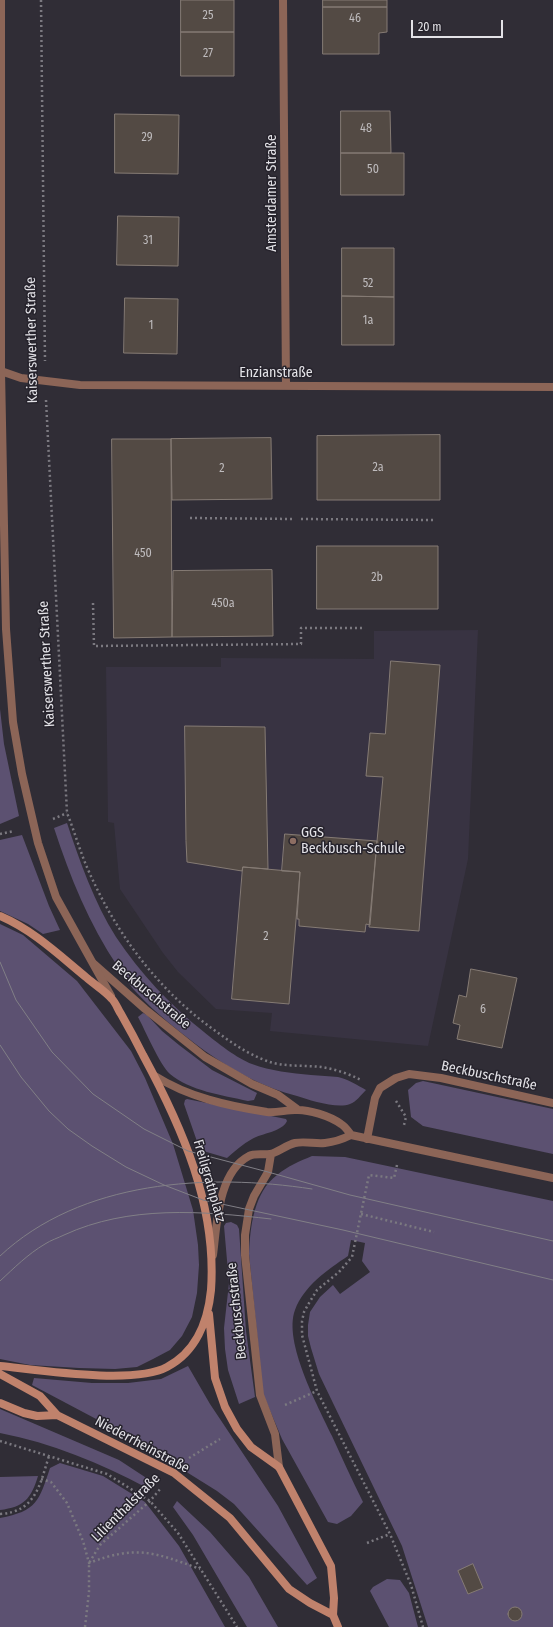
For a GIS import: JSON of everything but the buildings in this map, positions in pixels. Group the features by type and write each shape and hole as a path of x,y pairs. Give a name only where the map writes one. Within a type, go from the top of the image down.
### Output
{"main road":[{"name":"Freiligrathplatz","path":"0,916 26,929 112,999 155,1076 174,1116 207,1213 212,1260 208,1307 202,1329 197,1339 180,1359 166,1368 151,1372 125,1375 96,1375 0,1366"},
{"path":"208,1307 215,1378 226,1407 237,1429 251,1447 279,1467 331,1566 334,1598 333,1615 338,1627"},
{"name":"Niederrheinstraße","path":"0,1374 40,1396 58,1415 174,1474 230,1518 289,1589 310,1603 333,1615"},
{"path":"0,1403 24,1413 37,1416 58,1415"}],"street":[{"path":"1,0 1,370 6,629 13,722 22,774 38,842 56,897 112,999"},
{"name":"Amsterdamer Straße","path":"283,0 286,386"},
{"name":"Enzianstraße","path":"1,370 21,378 80,385 553,387"},
{"name":"Beckbuschstraße","path":"92,962 145,1009 205,1056 252,1084 278,1095 297,1110"},
{"name":"Beckbuschstraße","path":"380,1088 396,1078 409,1074 441,1078 553,1103"},
{"name":"Beckbuschstraße","path":"155,1076 180,1090 233,1106 270,1112 297,1110 324,1115 342,1124 351,1135"},
{"path":"367,1139 375,1098 380,1088"},
{"name":"Beckbuschstraße","path":"212,1260 218,1214 226,1181 237,1164 250,1155 271,1154 281,1148 295,1143 324,1143 339,1140 351,1135 553,1178"},
{"name":"Beckbuschstraße","path":"271,1154 268,1172 254,1196 249,1209 245,1235 245,1255 260,1395 275,1434 279,1467"}],"path":[{"name":"Kaiserswerther Straße","path":"41,0 45,380 67,813 86,864 111,916 131,947 159,982 195,1016 236,1046 268,1062 322,1067 350,1074 380,1088 396,1100 406,1116 394,1178 369,1175 361,1214"},
{"path":"190,518 295,519"},
{"path":"301,519 435,520"},
{"path":"93,603 94,646 301,644 301,628 365,628"},
{"path":"423,1627 411,1585 390,1534 317,1391 302,1335 302,1321 304,1312 317,1290 339,1272 352,1256 361,1214 434,1232"},
{"path":"0,1441 107,1474 150,1501 178,1533 237,1627"},
{"path":"0,1514 22,1508 31,1501 38,1490 49,1456"},
{"name":"Lilienthalstraße","path":"85,1627 89,1592 89,1563 100,1545 150,1501 174,1474"},
{"path":"41,1479 51,1482 67,1504 84,1541 89,1563 111,1555 134,1552 156,1554 200,1569"},
{"path":"367,1543 390,1534"}],"shaded area":[{"name":"GGS Beckbusch-Schule","path":"478,630 468,859 428,1046 270,1031 272,1013 216,1009 178,972 163,953 120,889 114,823 108,822 106,667 221,667 221,658 374,659 374,631"},
{"path":"0,709 4,744 19,816 0,824"},
{"path":"67,823 94,896 116,937 145,976 191,1022 221,1045 252,1064 281,1071 338,1077 366,1090 352,1103 344,1105 331,1105 316,1102 285,1093 249,1078 215,1058 160,1016 133,989 108,951 89,917 81,900 54,828"},
{"path":"22,835 49,906 60,930 43,934 28,924 0,911 0,840"},
{"path":"0,924 23,935 77,981 131,1051 145,1078 173,1144 193,1210 199,1265 197,1293 192,1317 182,1336 170,1350 137,1367 115,1369 79,1368 30,1365 0,1359"},
{"path":"143,1013 147,1015 162,1031 212,1070 257,1093 254,1100 248,1101 207,1092 187,1085 170,1074 157,1055 138,1017"},
{"path":"423,1081 553,1109 553,1154 423,1126 411,1117 408,1090 416,1083"},
{"path":"187,1099 286,1119 287,1121 281,1128 249,1141 227,1158 200,1150 184,1104 185,1100"},
{"path":"312,1156 345,1157 553,1201 553,1627 428,1627 402,1546 319,1374 308,1336 310,1312 320,1297 333,1285 340,1294 370,1272 362,1261 365,1243 351,1240 348,1256 324,1273 304,1293 295,1310 293,1323 294,1339 304,1374 363,1502 351,1516 337,1524 328,1522 282,1439 263,1394 249,1254 252,1222 258,1200 269,1182 285,1169"},
{"path":"231,1222 237,1225 239,1229 246,1331 255,1397 239,1404 228,1370 224,1328 229,1283 224,1226 226,1223"},
{"path":"188,1366 210,1404 278,1506 317,1578 307,1585 234,1504 217,1491 132,1438 32,1385 34,1378 92,1383 128,1383 161,1379"},
{"path":"0,1409 119,1460 151,1481 147,1488 94,1462 57,1448 0,1433"},
{"path":"60,1463 103,1476 145,1502 179,1546 225,1627 0,1627 0,1518 22,1512 35,1503 43,1489 50,1468"},
{"path":"38,1476 29,1496 21,1504 8,1509 0,1510 0,1477"},
{"path":"177,1501 210,1532 249,1577 278,1627 247,1627 193,1535 173,1507"},
{"path":"387,1579 400,1580 409,1593 418,1627 389,1627 370,1591 373,1587"}],"tram line":[{"path":"0,962 16,1000 52,1052 93,1094 144,1129 188,1151 350,1195 553,1241"},
{"path":"0,1045 21,1077 49,1111 68,1129 126,1167 164,1185 203,1200 343,1230 553,1280"},
{"path":"0,1256 32,1231 68,1211 107,1197 147,1188 189,1183 231,1182 272,1184 312,1189"},
{"path":"0,1281 27,1257 47,1243 89,1225 114,1219 166,1213 219,1214 271,1219"}],"place":[{"name":"GGS Beckbusch-Schule","path":"293,841"}]}
